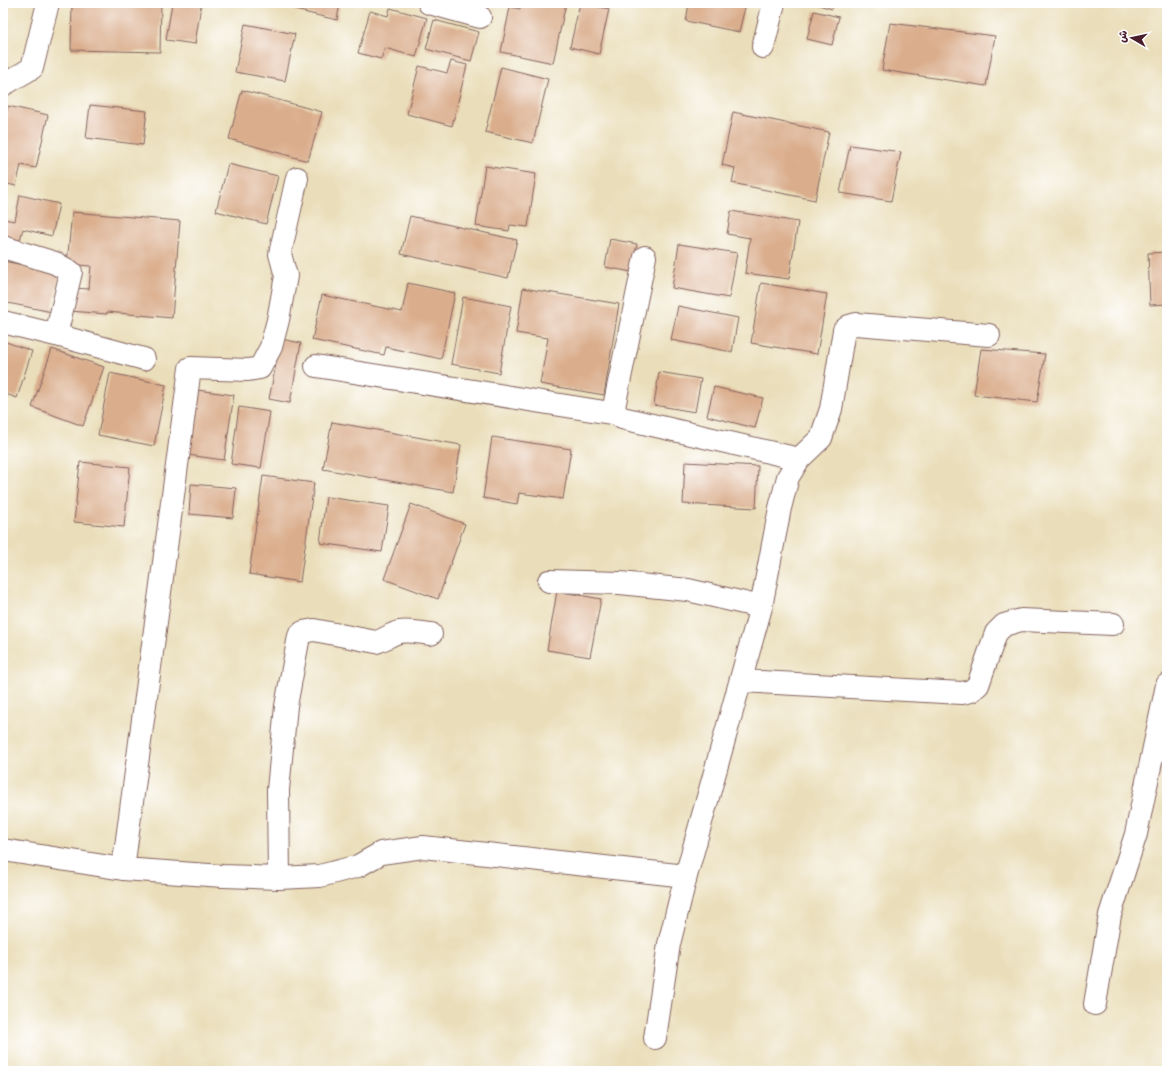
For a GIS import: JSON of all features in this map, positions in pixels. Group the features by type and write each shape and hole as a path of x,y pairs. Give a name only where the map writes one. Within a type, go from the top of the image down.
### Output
{"street":[{"path":"3,85 32,68 48,3"},
{"path":"429,3 480,17"},
{"path":"763,47 774,3"},
{"path":"123,870 190,368 248,370 260,368 271,347 278,320 286,276 280,254 297,178"},
{"path":"3,247 54,263 71,272 56,335"},
{"path":"645,257 614,407 617,414 622,418 799,459"},
{"path":"3,322 144,359"},
{"path":"655,1038 669,944 686,876 761,608 780,508 788,477 799,459 821,438 830,409 844,330 849,326 856,324 989,335"},
{"path":"316,366 617,414"},
{"path":"549,581 620,583 688,590 761,608"},
{"path":"741,681 962,693 971,691 978,685 996,633 1004,625 1021,620 1113,624"},
{"path":"279,878 278,790 286,706 299,636 303,632 314,630 376,642 384,640 400,632 408,631 430,634"},
{"path":"1095,1004 1110,915 1136,834 1167,685"},
{"path":"3,850 123,870 279,878 320,876 358,866 381,853 423,847 686,876"}],"building":[{"path":"72,3 161,3 160,52 71,50"},
{"path":"172,3 201,5 195,44 166,40"},
{"path":"297,3 340,3 337,20 295,10"},
{"path":"468,3 488,3 487,9"},
{"path":"521,3 566,3 553,63 501,52 510,7 520,9"},
{"path":"580,3 609,9 599,54 570,47"},
{"path":"689,3 746,3 739,32 686,21"},
{"path":"812,3 834,3 832,9"},
{"path":"390,8 427,18 416,57 385,48 381,59 358,53 370,11 388,16"},
{"path":"814,11 839,17 832,45 807,39"},
{"path":"434,20 479,32 471,61 426,49"},
{"path":"890,23 995,36 986,86 882,70"},
{"path":"245,24 295,34 285,81 235,72"},
{"path":"451,61 467,65 452,126 407,114 419,66 447,73"},
{"path":"501,67 548,79 533,143 485,132"},
{"path":"242,90 322,112 308,161 229,139"},
{"path":"90,105 147,111 143,145 86,138"},
{"path":"8,106 48,115 36,168 21,165 16,186 3,183 3,129"},
{"path":"733,112 829,132 815,200 732,183 735,168 722,165"},
{"path":"850,145 901,152 891,201 840,193"},
{"path":"228,164 278,176 266,224 216,211"},
{"path":"485,166 536,174 528,227 510,225 509,231 476,226"},
{"path":"20,195 59,204 52,236 23,229 19,244 3,240 3,219 15,221"},
{"path":"731,211 798,222 789,279 745,273 750,238 727,234"},
{"path":"72,212 180,221 172,318 107,312 107,314 70,311 72,288 89,289 91,266 67,264"},
{"path":"410,216 517,240 508,278 401,254"},
{"path":"610,239 637,244 632,272 605,267"},
{"path":"679,244 737,253 729,298 672,288"},
{"path":"1167,252 1167,304 1150,305 1148,253"},
{"path":"3,261 60,272 52,312 3,302"},
{"path":"408,283 455,293 441,359 386,347 384,355 312,340 322,295 402,312"},
{"path":"761,283 827,294 817,354 751,343"},
{"path":"523,288 619,304 604,395 540,384 548,338 516,333"},
{"path":"463,297 511,306 499,373 451,364"},
{"path":"678,306 738,318 732,352 671,340"},
{"path":"281,339 301,343 290,403 269,399"},
{"path":"3,341 32,351 17,398 3,393"},
{"path":"52,349 104,367 83,426 32,407"},
{"path":"981,349 1045,354 1037,402 974,395"},
{"path":"659,372 701,379 695,412 654,405"},
{"path":"110,373 166,385 154,446 98,435"},
{"path":"714,387 763,398 755,428 707,416"},
{"path":"197,390 234,395 224,460 188,455"},
{"path":"239,407 270,412 261,468 231,464"},
{"path":"332,422 461,445 453,492 323,469"},
{"path":"492,437 571,449 563,499 519,493 517,504 483,498"},
{"path":"80,462 130,467 124,527 74,522"},
{"path":"685,462 758,466 756,508 683,504"},
{"path":"263,476 314,483 300,582 249,574"},
{"path":"191,484 236,488 233,518 189,514"},
{"path":"326,497 389,506 382,552 320,543"},
{"path":"411,504 465,524 438,599 384,579"},
{"path":"557,591 601,599 590,657 547,650"}]}
